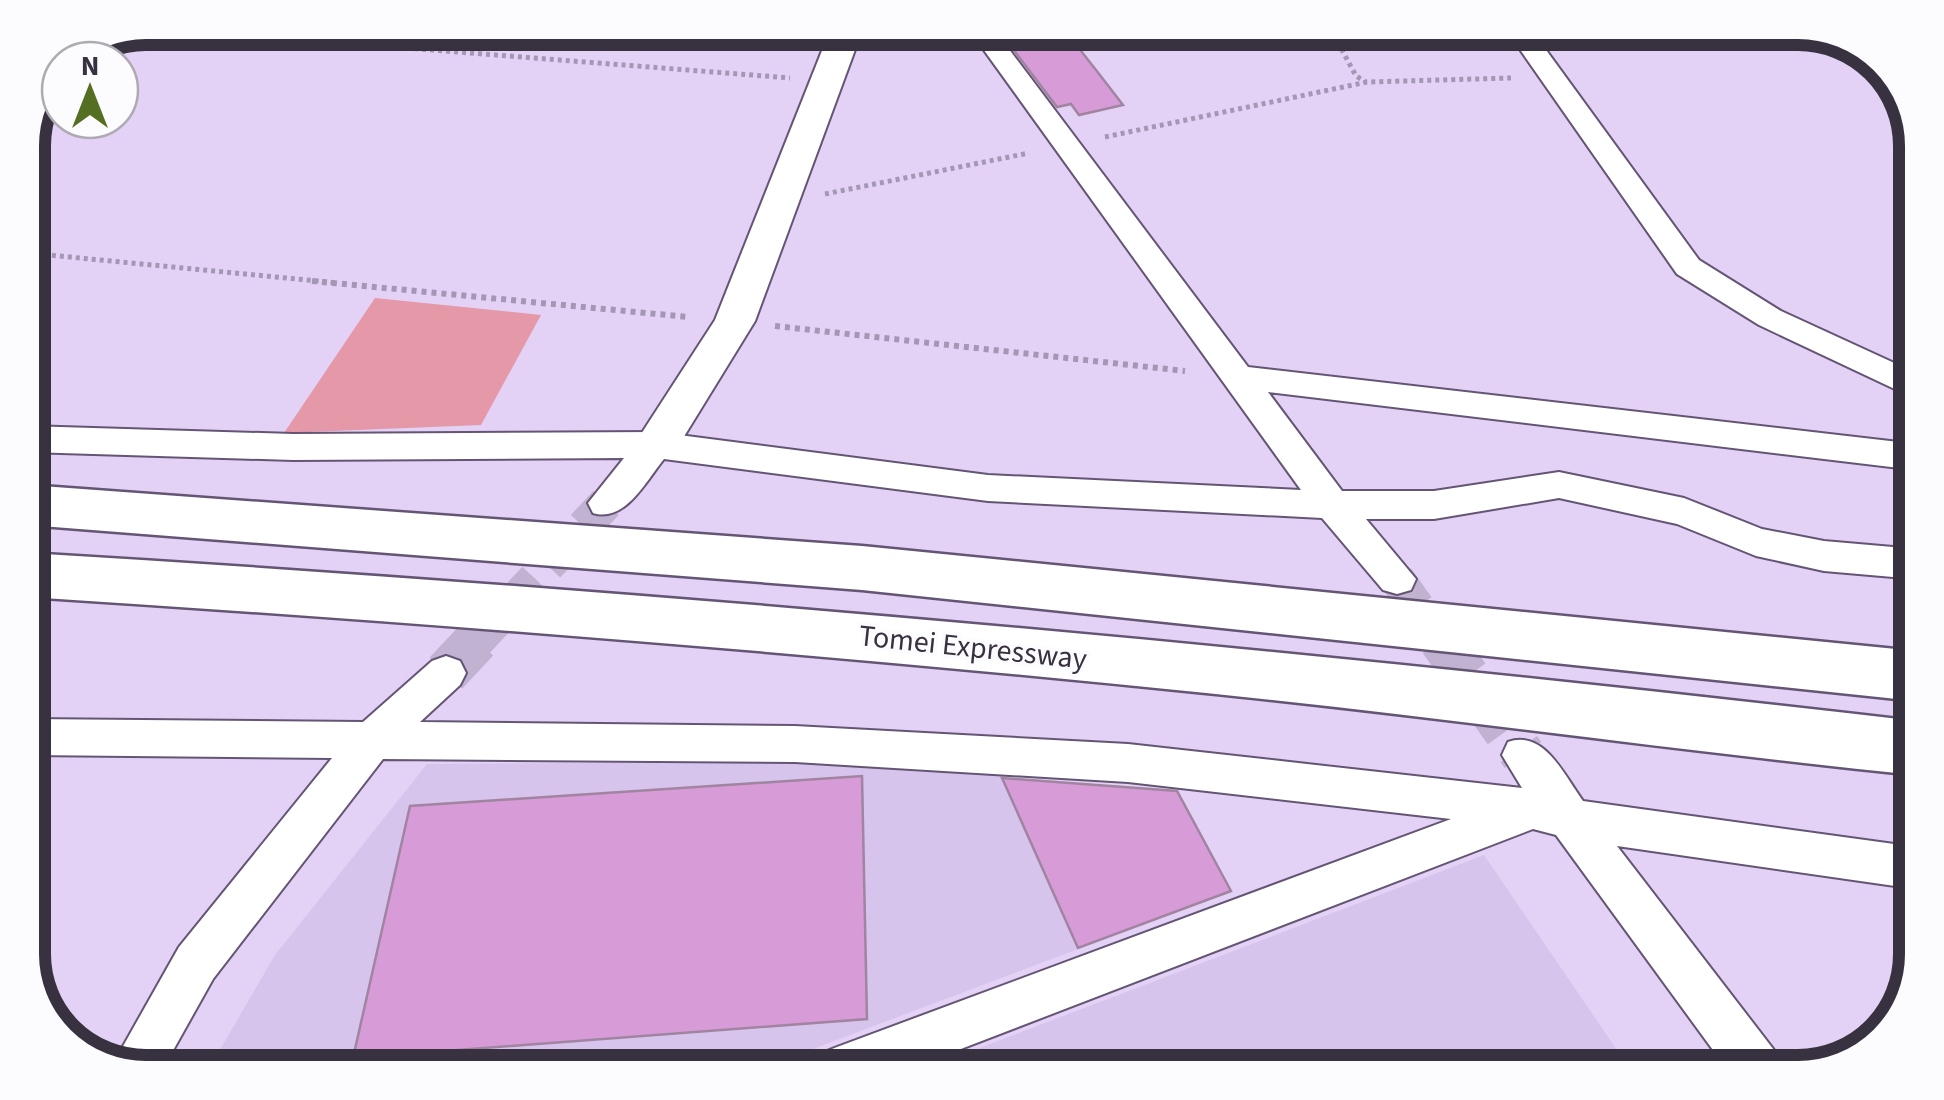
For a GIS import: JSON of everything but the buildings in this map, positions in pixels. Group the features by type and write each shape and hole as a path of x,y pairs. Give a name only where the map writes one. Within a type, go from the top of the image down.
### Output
{"highway":[{"path":"45,506 881,570 1899,674"},
{"name":"Tomei Expressway","path":"45,576 348,593 785,628 1722,724 1899,746"}],"street":[{"path":"606,503 656,445 735,321 841,45"},
{"path":"994,45 1332,505 1397,579"},
{"path":"1530,45 1688,267 1770,318 1899,379"},
{"path":"1236,377 1899,455"},
{"path":"45,440 293,448 656,445 988,488 1332,505 1434,505 1559,486 1684,512 1756,542 1824,556 1899,563"},
{"path":"145,1055 196,964 372,740 446,673"},
{"path":"45,737 795,744 1128,763 1553,814 1899,865"},
{"path":"1523,755 1553,814 1746,1055"},
{"path":"884,1055 1553,814"}],"path":[{"path":"368,45 826,81"},
{"path":"1339,45 1356,76 1367,82"},
{"path":"780,203 1367,82 1552,76"},
{"path":"45,255 735,321 1236,377"}],"shaded area":[{"path":"375,298 541,315 481,425 284,433"},
{"path":"814,762 999,772 1078,949 797,1055 217,1055 275,955 427,764"},
{"path":"1484,855 1620,1055 961,1055"}],"tunnel":[{"path":"475,643 606,503"},
{"path":"1397,579 1443,643"},
{"path":"446,673 477,640"},
{"path":"1441,640 1523,755"}]}
